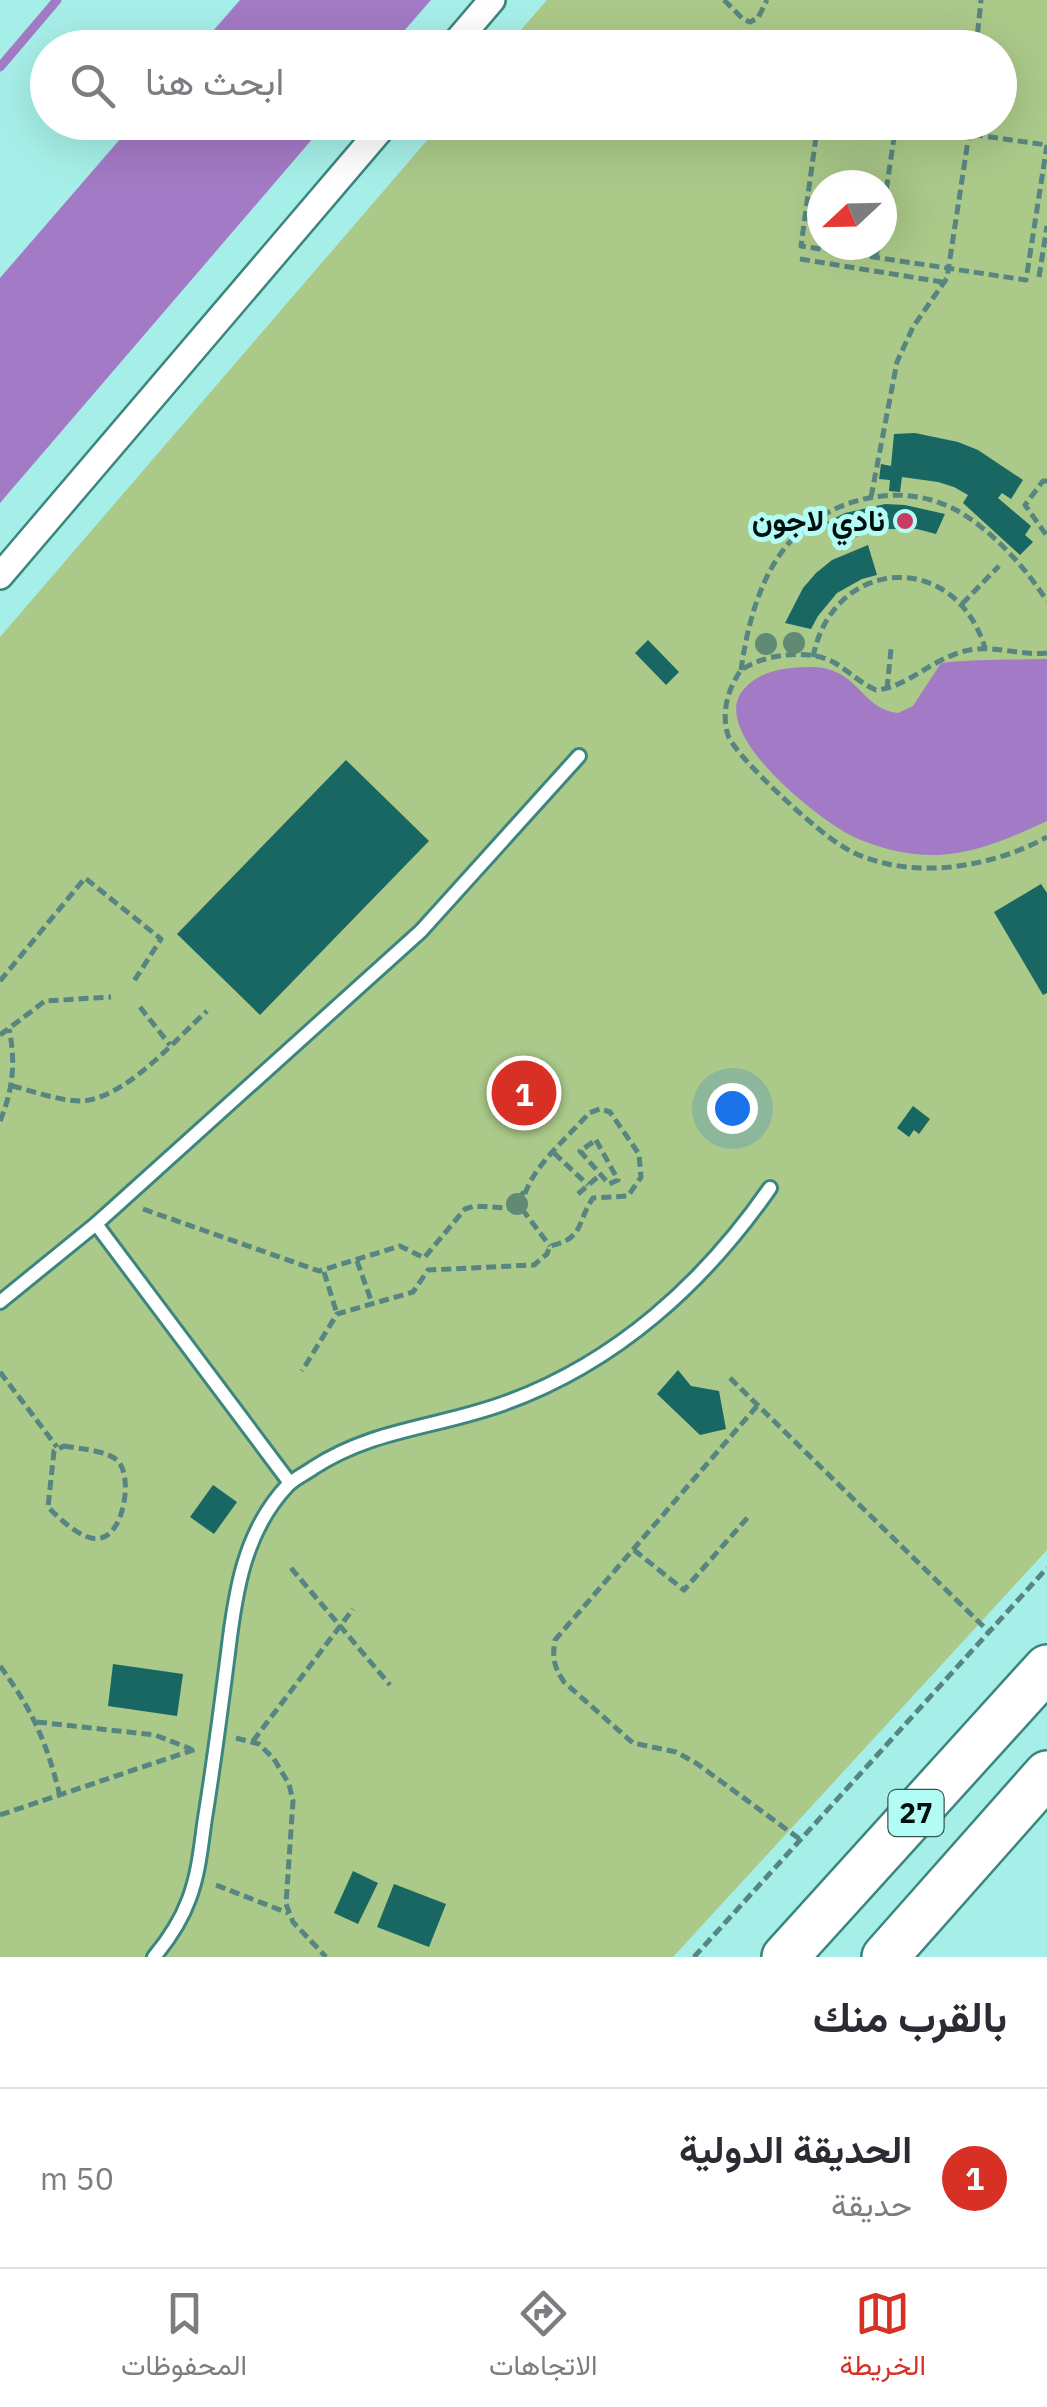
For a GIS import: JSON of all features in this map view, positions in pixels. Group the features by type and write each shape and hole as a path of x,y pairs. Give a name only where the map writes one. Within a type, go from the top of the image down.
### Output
{"highway":[{"name":"27","path":"784,1957 1047,1668"},
{"name":"27","path":"885,1957 1047,1774"}],"street":[{"path":"466,30 492,0"},
{"path":"0,576 372,140"}],"lane":[{"path":"0,1302 96,1224 421,931 578,756"},
{"path":"154,1957 180,1920 196,1878 234,1598 255,1536 290,1483 362,1441 504,1404 590,1361 632,1334 696,1280 741,1230 770,1188"},
{"path":"96,1224 290,1483"}],"path":[{"path":"724,0 750,22 758,18 767,0"},
{"path":"978,30 982,0"},
{"path":"811,170 816,140"},
{"path":"889,170 894,140"},
{"path":"871,497 897,362 913,327 936,290 945,283 949,268 966,140"},
{"path":"896,260 1026,280 1047,145 1011,140"},
{"path":"807,202 801,246 807,247"},
{"path":"1039,276 1047,226"},
{"path":"800,259 945,283"},
{"path":"1047,481 1025,505 1047,536"},
{"path":"1047,602 1009,554 955,509 915,497 871,497 850,502 813,521 783,550 753,612 741,670 734,680 726,710 732,744 843,847 884,863 934,867 980,862 1047,837"},
{"path":"962,604 999,566"},
{"path":"813,656 824,620 849,592 884,578 919,579 950,592 973,617 986,648"},
{"path":"741,670 776,657 813,656 836,664 865,685 887,689 946,656 986,648 1047,653"},
{"path":"887,689 891,649"},
{"path":"0,981 85,878 161,940 134,981"},
{"path":"0,1035 45,1001 110,997"},
{"path":"140,1006 170,1044"},
{"path":"12,1086 79,1101 113,1092 207,1012"},
{"path":"0,1121 12,1086 14,1064 9,1029"},
{"path":"510,1208 537,1170 589,1112 610,1112 636,1149 642,1168 640,1180 628,1196 593,1198 575,1236 550,1246"},
{"path":"596,1140 618,1180 608,1184 600,1175 580,1151 596,1140"},
{"path":"554,1153 588,1185"},
{"path":"578,1194 600,1175"},
{"path":"524,1192 522,1209 550,1246"},
{"path":"121,1201 324,1272 400,1246 424,1258 428,1270"},
{"path":"424,1258 464,1208 522,1209"},
{"path":"428,1270 534,1265 550,1246"},
{"path":"357,1261 372,1303"},
{"path":"302,1371 338,1314 412,1292 428,1270"},
{"path":"324,1272 338,1314"},
{"path":"0,1372 57,1448 116,1458 121,1466 124,1510 108,1534 99,1539 87,1537 48,1506 57,1448"},
{"path":"730,1378 989,1632"},
{"path":"757,1406 556,1640 552,1656 564,1682 633,1743 676,1752 696,1763 800,1840"},
{"path":"634,1550 684,1590 749,1516"},
{"path":"290,1568 390,1685"},
{"path":"694,1957 1047,1568"},
{"path":"253,1740 353,1609"},
{"path":"0,1666 37,1722 48,1746 60,1796"},
{"path":"37,1722 155,1735 193,1750"},
{"path":"196,1878 288,1913"}],"green space":[{"path":"547,0 1047,0 1047,1550 673,1957 0,1957 0,637 427,140 1017,140 1017,30 521,30"}],"shaded area":[{"path":"240,0 431,0 405,30 214,30"},
{"path":"119,140 311,140 0,503 0,278"},
{"path":"1047,659 1047,821 967,851 939,855 905,853 834,826 770,771 740,727 736,707 744,689 759,677 814,667 841,674 876,704 898,713 913,706 941,663"}],"building":[{"path":"915,433 978,450 1023,480 1011,499 1002,493 998,498 1031,526 1025,535 1033,542 1020,555 963,503 968,495 954,487 902,477 900,492 889,491 890,480 879,479 881,464 891,466 894,434"},
{"path":"885,504 945,514 936,534 917,529 878,529 840,542 827,522 845,513"},
{"path":"868,545 877,575 837,593 811,629 785,623 803,588 816,573 832,560"},
{"path":"648,640 679,672 666,685 635,653"},
{"path":"346,760 429,841 260,1015 177,934"},
{"path":"1041,884 1047,893 1047,993 1043,995 994,912"},
{"path":"913,1106 930,1119 919,1134 914,1130 909,1137 897,1128"},
{"path":"678,1370 691,1386 719,1391 726,1429 700,1435 657,1394"},
{"path":"213,1485 237,1502 214,1534 190,1517"},
{"path":"113,1664 183,1674 177,1716 108,1706"},
{"path":"353,1871 378,1883 358,1924 334,1913"},
{"path":"394,1884 446,1904 429,1947 377,1927"}],"waterway":[{"path":"31,30 57,0"},
{"path":"0,67 30,32"}],"place":[{"name":"نادي لاجون","path":"905,521"},
{"name":"الحديقة الدولية","path":"524,1093"}]}
